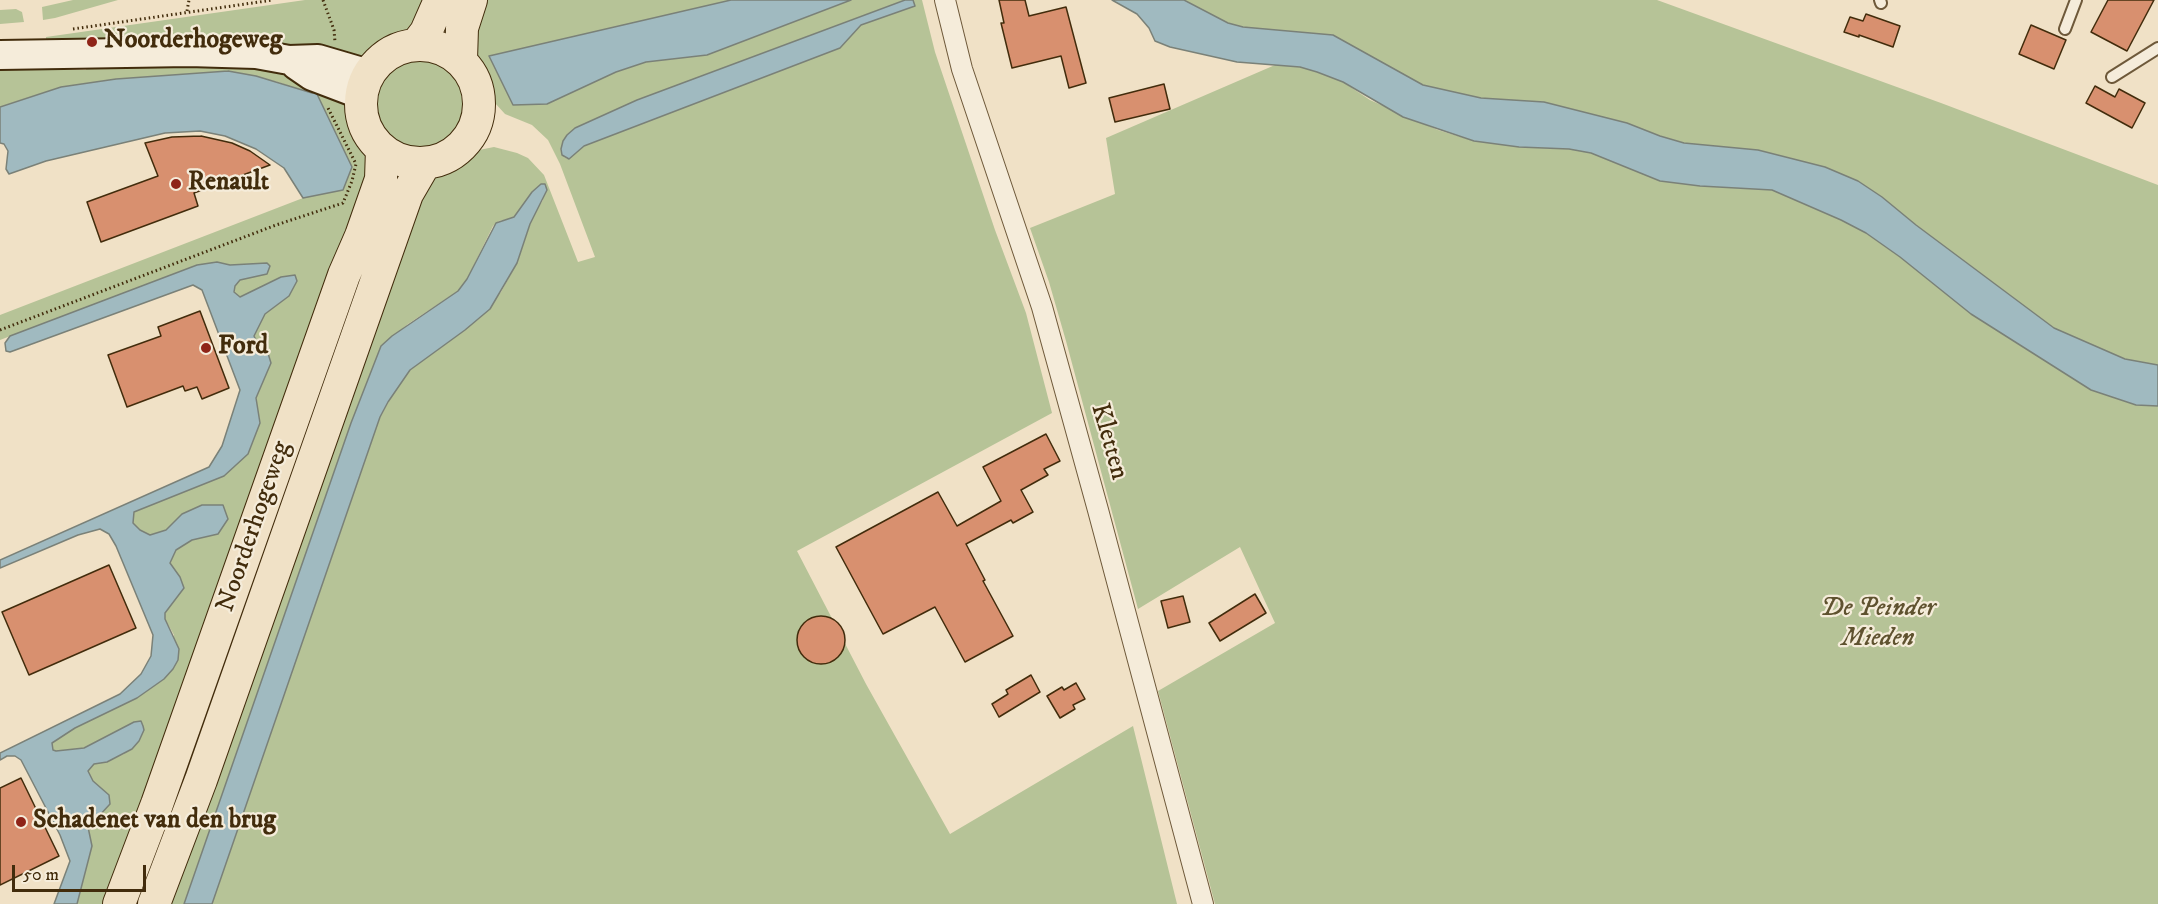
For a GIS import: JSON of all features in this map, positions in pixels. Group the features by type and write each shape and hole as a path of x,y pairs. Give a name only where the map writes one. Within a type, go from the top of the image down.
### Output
{"main road":[{"path":"416,45 426,32 440,0"},
{"path":"461,60 462,28 471,0"},
{"path":"416,45 432,46 447,51 461,60 472,74 478,91 480,109 471,135 460,149 444,159 425,163 395,158 382,149 364,125 361,110 365,85 381,59 397,49 416,45"},
{"path":"0,55 189,52 256,54 289,60 318,59 328,72 365,85"},
{"name":"Noorderhogeweg","path":"119,904 169,773 344,275 373,202 381,179 382,149"},
{"name":"Noorderhogeweg","path":"154,904 201,780 407,194 425,163"}],"street":[{"name":"Kletten","path":"945,0 962,69 1042,307 1203,904"}],"lane":[{"path":"2065,29 2076,0"},
{"path":"2112,77 2158,48"}],"path":[{"path":"188,11 189,0"},
{"path":"66,30 273,0"},
{"path":"0,330 343,203 356,164 321,92 335,49 335,40 323,0"}],"green space":[{"path":"73,0 118,0 43,20 42,7"},
{"path":"305,0 430,0 408,32 389,38 358,58 46,43 46,37"},
{"path":"478,0 731,0 490,56 513,105 547,104 616,72 646,62 707,55 851,0 905,0 637,100 576,128 567,135 564,157 568,159 584,146 840,48 861,25 914,6 913,0 922,0 935,52 995,230 1026,313 1052,413 797,551 866,684 950,834 1133,726 1177,904 212,904 380,417 410,370 480,318 501,292 517,263 533,216 543,200 542,184 532,192 514,218 499,221 493,226 467,279 458,291 408,324 382,346 351,423 184,904 165,904 418,190 434,175 456,168 479,150 494,147 517,153 528,158 544,175 578,262 595,257 560,164 548,140 532,125 505,114 495,103 486,75 475,57"},
{"path":"1184,0 1657,0 1941,103 2158,185 2158,365 2125,359 2054,328 1882,197 1825,167 1758,150 1684,143 1627,123 1544,102 1481,98 1423,85 1333,35 1243,27 1228,23"},
{"path":"16,9 22,12 24,22 0,24 0,10"},
{"path":"420,60 437,63 451,73 461,87 464,104 461,121 451,135 437,145 420,148 403,145 389,135 379,121 376,104 379,87 389,73 403,63"},
{"path":"87,63 213,63 285,72 342,98 354,136 371,164 109,904 77,904 92,846 88,827 92,820 99,816 109,795 93,781 88,771 94,764 107,762 124,754 134,722 84,748 56,751 51,745 52,742 75,728 137,698 164,679 174,635 165,619 165,613 171,604 180,577 170,564 176,550 192,540 218,534 182,514 166,530 150,535 133,523 134,511 224,476 260,423 256,398 267,350 257,342 254,336 256,329 265,314 289,296 270,282 246,295 236,296 235,286 240,280 267,274 251,264 230,265 217,262 197,265 0,340 0,315 303,198 343,190 316,92 303,91 278,82 228,71 116,79 61,87 0,107 0,69 86,70"},
{"name":"De Peinder Mieden","path":"1275,65 1301,67 1317,72 1343,82 1370,100 1438,130 1474,141 1591,153 1660,181 1772,190 1866,233 2091,390 2136,405 2158,406 2158,904 1215,904 1158,691 1275,623 1240,547 1138,609 1066,341 1030,228 1115,194 1106,138"}],"water":[{"path":"731,0 851,0 707,55 646,62 616,72 547,104 513,105 489,56"},
{"path":"905,0 913,0 915,6 861,25 840,48 584,146 569,159 562,155 563,141 575,128 637,100"},
{"path":"1112,0 1184,0 1228,23 1243,27 1333,35 1423,85 1481,98 1544,102 1627,123 1684,143 1758,150 1825,167 1858,181 1882,197 2054,328 2125,359 2158,365 2158,406 2136,405 2091,390 1971,314 1866,233 1772,190 1660,181 1591,153 1474,141 1403,117 1343,82 1317,72 1300,67 1237,62 1170,47 1155,41 1149,28 1137,14"},
{"path":"228,71 256,76 312,93 316,92 352,167 343,190 303,198 284,168 256,149 225,136 200,131 165,133 46,161 9,174 6,169 8,151 4,144 0,143 0,107 61,87 116,79"},
{"path":"541,184 545,184 547,190 530,224 517,263 490,309 410,370 380,417 212,904 184,904 351,423 381,346 458,291 467,279 496,223 514,217 532,192"},
{"path":"217,262 230,265 267,263 270,266 267,274 240,280 234,292 240,297 281,277 295,275 297,281 289,296 265,314 254,336 257,342 267,350 271,363 256,398 260,423 248,454 224,476 134,512 133,523 150,535 166,530 182,514 202,505 223,505 228,519 218,534 192,540 176,550 170,563 180,577 184,588 165,613 165,619 179,649 178,660 173,669 164,679 137,698 75,728 52,743 53,750 56,751 84,748 134,722 141,721 144,730 132,749 107,762 94,764 88,771 93,781 109,795 110,804 92,820 88,827 92,846 77,904 54,904 70,861 60,835 21,760 15,756 7,756 0,760 0,753 120,694 141,674 151,656 153,635 116,546 109,534 100,529 78,535 0,568 0,560 209,467 222,446 240,390 202,290 193,285 10,352 6,351 5,343 10,336 197,265"}],"building":[{"path":"999,0 1025,0 1029,16 1066,7 1086,83 1069,88 1061,56 1012,68 1001,23 1004,23"},
{"path":"2108,0 2154,0 2127,51 2091,32"},
{"path":"1866,14 1900,26 1893,47 1844,32 1850,17 1863,21"},
{"path":"2031,25 2066,40 2054,69 2019,54"},
{"path":"1164,84 1170,109 1115,122 1109,98"},
{"path":"2095,86 2115,97 2119,89 2145,103 2132,128 2086,103"},
{"name":"Renault","path":"201,136 232,143 250,151 270,165 194,193 198,206 101,242 87,202 158,176 145,143 172,137"},
{"path":"200,311 229,388 202,399 197,387 185,391 183,386 127,407 108,355 161,336 158,327"},
{"path":"1046,434 1060,461 1044,469 1048,475 1021,490 1033,512 1013,523 1011,520 966,544 1013,636 965,662 935,607 883,634 836,547 938,492 957,526 1001,501 983,467"},
{"path":"109,565 136,628 29,675 2,612"},
{"path":"1255,594 1266,613 1220,641 1209,623"},
{"path":"1183,596 1190,622 1168,628 1161,601"},
{"path":"816,616 826,616 841,626 845,640 844,649 835,660 826,664 816,664 801,654 797,645 797,635 807,620"},
{"path":"1031,675 1040,692 999,717 992,704 1008,694 1006,690"},
{"path":"1076,683 1085,699 1073,705 1075,709 1060,718 1047,696 1062,687 1064,690"},
{"name":"Schadenet van den brug","path":"21,778 59,856 0,885 0,788"}],"place":[{"name":"Noorderhogeweg","path":"92,42"},
{"name":"Renault","path":"176,184"},
{"name":"Ford","path":"206,348"},
{"name":"Schadenet van den brug","path":"21,822"}]}
